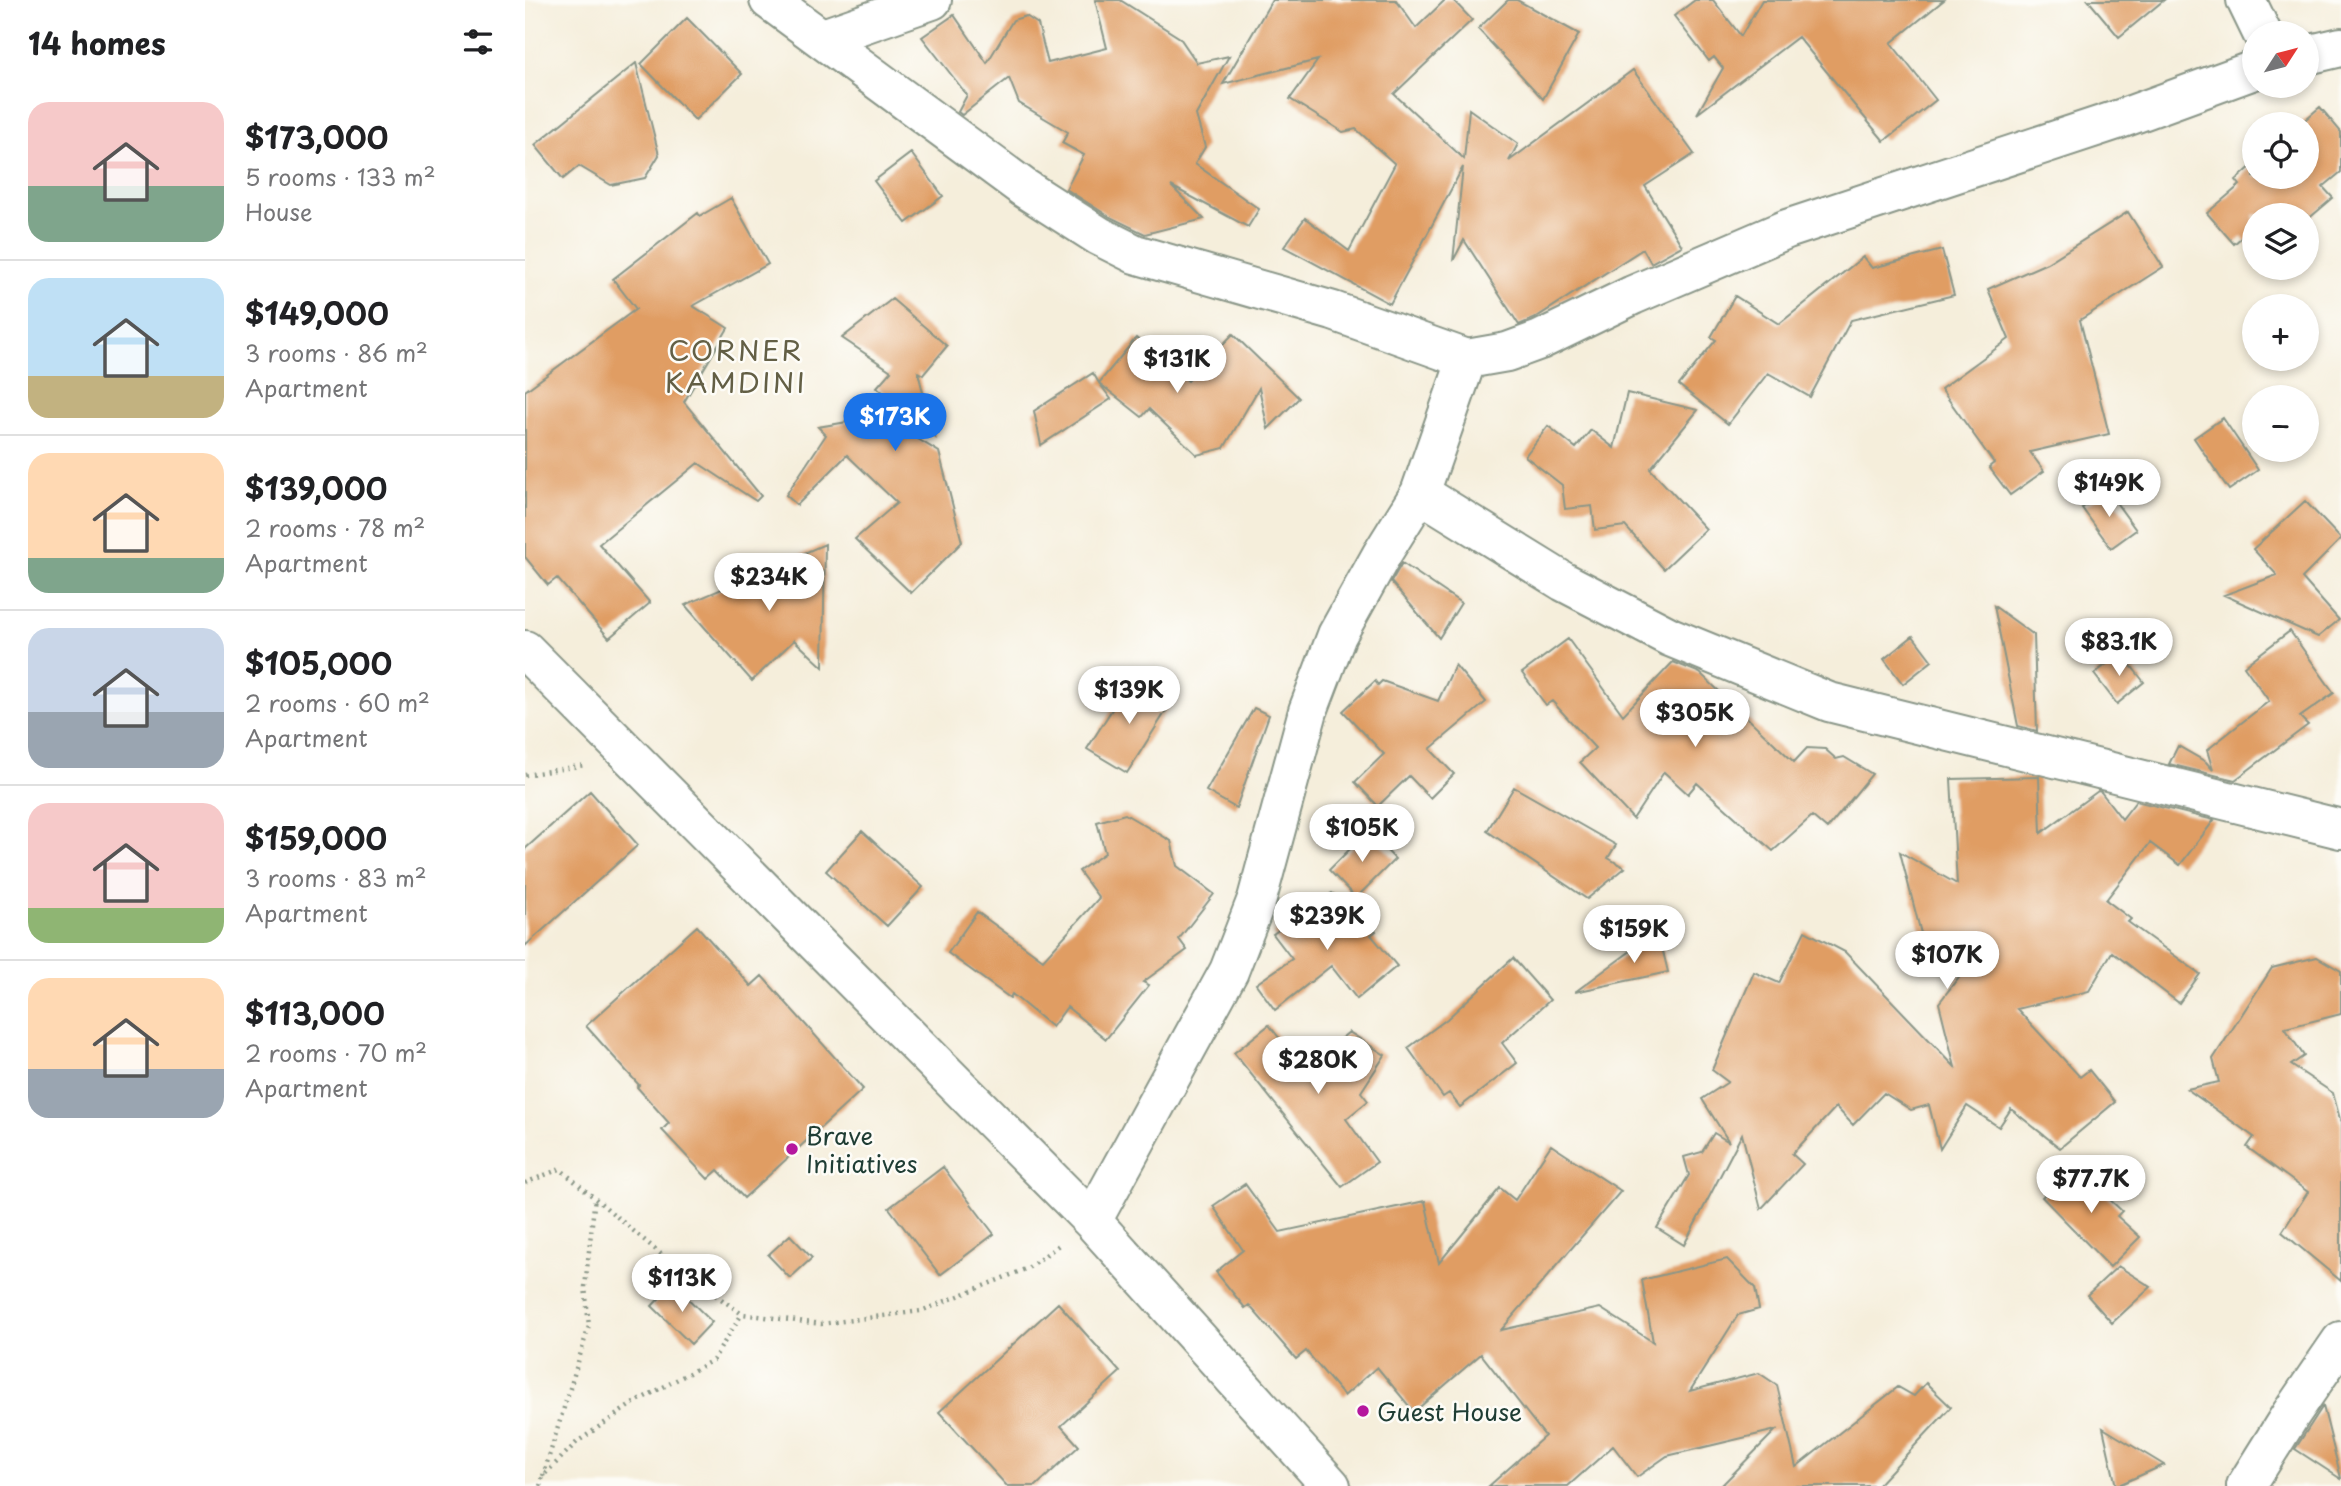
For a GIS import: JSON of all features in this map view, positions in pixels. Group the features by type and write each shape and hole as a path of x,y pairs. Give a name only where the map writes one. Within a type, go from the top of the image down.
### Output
{"street":[{"path":"769,0 1024,188 1099,236 1135,254 1333,311 1467,359 1507,352 1540,340 1633,295 1787,229 2120,119 2242,74"},
{"path":"823,38 932,0"},
{"path":"2246,0 2256,21"},
{"path":"2319,52 2341,47"},
{"path":"1092,1221 1229,971 1257,899 1308,711 1337,635 1420,493 1467,359"},
{"path":"1420,493 1564,582 1671,637 1829,702 2341,829"},
{"path":"525,650 1092,1221 1331,1486"},
{"path":"2246,1486 2341,1341"}],"path":[{"path":"525,775 631,758"},
{"path":"525,1184 560,1169 674,1265 742,1314 821,1324 921,1311 1028,1268 1092,1221"},
{"path":"540,1486 589,1326 585,1287 595,1197"},
{"path":"543,1476 577,1442 632,1404 713,1360 742,1314"}],"building":[{"path":"1095,0 1120,0 1180,38 1197,63 1229,56 1196,115 1205,147 1195,164 1259,209 1248,227 1171,186 1204,219 1145,234 1110,217 1066,189 1084,155 1062,143 1068,132 1019,103 1009,78 962,115 958,112 967,95 922,37 954,15 987,63 1013,20 1026,16 1038,24 1048,63 1107,48"},
{"path":"1272,0 1396,0 1416,28 1445,0 1453,0 1472,20 1394,94 1464,159 1469,109 1518,144 1509,161 1633,70 1694,154 1645,186 1682,246 1651,263 1643,249 1535,318 1519,325 1464,240 1453,261 1463,167 1390,304 1284,247 1305,218 1349,251 1395,164 1356,129 1343,132 1290,99 1318,60 1223,84"},
{"path":"1508,0 1517,0 1579,34 1543,99 1478,29"},
{"path":"1695,0 1713,0 1741,36 1762,0 1944,0 1891,43 1936,100 1884,141 1798,37 1697,114 1723,68 1714,57 1709,61 1674,16"},
{"path":"2088,0 2164,0 2119,37"},
{"path":"687,18 742,74 695,120 641,64"},
{"path":"636,63 659,155 645,178 611,185 579,166 563,179 535,145"},
{"path":"2320,107 2341,132 2341,172 2323,187 2333,198 2319,210 2319,203 2242,203 2242,237 2234,244 2207,213 2240,185 2236,180 2242,175 2242,189 2319,189 2319,112 2314,112"},
{"path":"911,153 943,196 906,223 874,181"},
{"path":"731,198 768,264 693,306 728,328 684,402 761,496 756,501 698,463 599,544 650,603 609,638 557,578 548,585 525,557 525,391 636,309 613,279 698,213 700,216"},
{"path":"2128,212 2163,267 2080,320 2109,434 2030,452 2044,471 2010,495 1989,467 1994,463 1941,389 2009,339 1988,289 2047,263"},
{"path":"1942,250 1954,295 1851,320 1810,397 1768,373 1728,424 1679,385 1716,340 1711,337 1735,296 1779,324 1863,257 1872,268"},
{"path":"892,299 947,346 923,375 918,372 935,437 918,422 908,433 939,452 962,542 911,593 855,539 897,503 847,455 797,505 786,495 826,435 818,427 906,412 877,387 891,371 842,338"},
{"path":"1233,334 1299,398 1268,429 1259,388 1224,448 1197,455 1149,409 1142,417 1099,383 1136,338 1188,381"},
{"path":"1093,373 1111,399 1041,445 1034,411"},
{"path":"1627,393 1698,410 1650,469 1706,529 1664,569 1625,526 1595,530 1592,506 1565,509 1562,485 1525,456 1548,426 1576,448 1591,430 1614,448"},
{"path":"2223,418 2242,446 2242,462 2253,462 2258,470 2229,490 2194,438"},
{"path":"2107,490 2136,530 2111,548 2082,508"},
{"path":"2305,501 2341,539 2302,578 2339,620 2318,637 2224,595 2277,575 2253,549"},
{"path":"825,544 823,667 794,640 752,681 685,605"},
{"path":"1402,563 1461,603 1439,638 1391,582"},
{"path":"1994,606 2034,635 2037,731 2018,726"},
{"path":"2290,631 2334,693 2300,717 2308,725 2235,780 2169,764 2178,746 2206,762 2213,770 2207,750 2269,701 2244,666"},
{"path":"1913,636 1932,661 1903,684 1884,659"},
{"path":"1568,639 1623,715 1673,662 1700,673 1794,762 1807,748 1825,749 1836,759 1844,757 1872,774 1827,829 1812,816 1773,851 1697,783 1688,794 1664,772 1633,819 1580,762 1595,748 1552,701 1546,705 1522,673"},
{"path":"2121,653 2144,682 2117,704 2094,674"},
{"path":"1455,665 1486,702 1430,749 1454,774 1430,798 1409,776 1378,806 1355,782 1384,754 1343,711 1375,681 1378,685 1382,681 1438,701"},
{"path":"1132,678 1171,703 1127,773 1087,749"},
{"path":"1254,708 1269,715 1236,808 1206,791"},
{"path":"2039,777 2041,833 2098,791 2122,819 2136,801 2214,820 2180,865 2150,843 2106,900 2131,919 2128,922 2200,974 2179,1003 2112,952 2089,991 2017,1009 2080,1077 2089,1070 2115,1102 2060,1148 2011,1109 1999,1127 1967,1106 1940,1149 1929,1105 1911,1110 1884,1093 1853,1125 1836,1107 1792,1154 1803,1164 1761,1209 1742,1134 1684,1245 1657,1228 1689,1175 1684,1157 1702,1152 1714,1133 1729,1142 1702,1099 1728,1082 1712,1070 1754,972 1779,983 1805,931 1845,952 1955,1067 1939,1003 1965,969 1924,945 1900,852 1957,884 1951,779"},
{"path":"1514,787 1616,845 1608,858 1625,868 1587,899 1487,831"},
{"path":"590,791 638,845 525,946 525,849"},
{"path":"1125,814 1171,841 1177,866 1214,894 1179,939 1187,950 1143,982 1149,985 1106,1039 1067,1007 1052,1027 1012,994 1010,998 948,953 977,912 1043,960 1099,898 1079,871 1105,853 1097,822"},
{"path":"862,831 923,887 887,926 826,871"},
{"path":"1368,831 1395,859 1356,898 1329,870"},
{"path":"1332,893 1354,913 1360,909 1376,931 1371,935 1397,966 1357,999 1331,966 1275,1010 1256,984 1292,959 1273,934"},
{"path":"697,926 751,986 762,976 863,1089 744,1198 718,1170 708,1179 662,1130 669,1123 586,1026"},
{"path":"1658,931 1668,972 1575,992"},
{"path":"2317,957 2341,971 2341,1014 2285,1028 2304,1056 2291,1065 2333,1093 2341,1123 2341,1281 2282,1232 2308,1192 2247,1147 2254,1137 2187,1089 2219,1082 2213,1059 2272,968"},
{"path":"1513,958 1550,1000 1502,1043 1517,1063 1460,1107 1449,1093 1443,1097 1408,1048 1447,1019"},
{"path":"1269,1025 1304,1069 1349,1032 1385,1055 1361,1092 1368,1101 1346,1119 1377,1162 1342,1187 1234,1053"},
{"path":"1551,1145 1621,1191 1501,1330 1600,1308 1653,1342 1642,1280 1727,1259 1755,1288 1759,1309 1738,1315 1690,1391 1759,1373 1777,1385 1796,1467 1898,1387 1914,1396 1926,1383 1951,1407 1877,1486 1721,1486 1776,1430 1667,1456 1637,1477 1613,1446 1568,1486 1489,1486 1545,1436 1481,1354 1414,1412 1377,1367 1344,1396 1306,1351 1296,1359 1249,1305 1245,1308 1216,1272 1243,1250 1213,1206 1245,1184 1280,1232 1425,1201 1439,1263 1500,1188 1515,1200"},
{"path":"2073,1165 2122,1211 2117,1216 2140,1237 2110,1267 2042,1197"},
{"path":"943,1167 994,1234 940,1275 889,1208"},
{"path":"790,1235 812,1258 790,1278 768,1255"},
{"path":"2118,1266 2151,1287 2112,1323 2087,1295"},
{"path":"673,1284 712,1322 691,1344 652,1306"},
{"path":"1058,1303 1120,1372 1061,1426 1079,1446 1036,1486 1007,1486 939,1412"},
{"path":"2323,1406 2341,1478 2341,1479 2295,1449"},
{"path":"2103,1428 2164,1465 2116,1486"}],"place":[{"name":"Brave Initiatives","path":"792,1149"},
{"name":"Guest House","path":"1363,1411"}],"district":[{"name":"CORNER KAMDINI","path":"736,365"}]}
